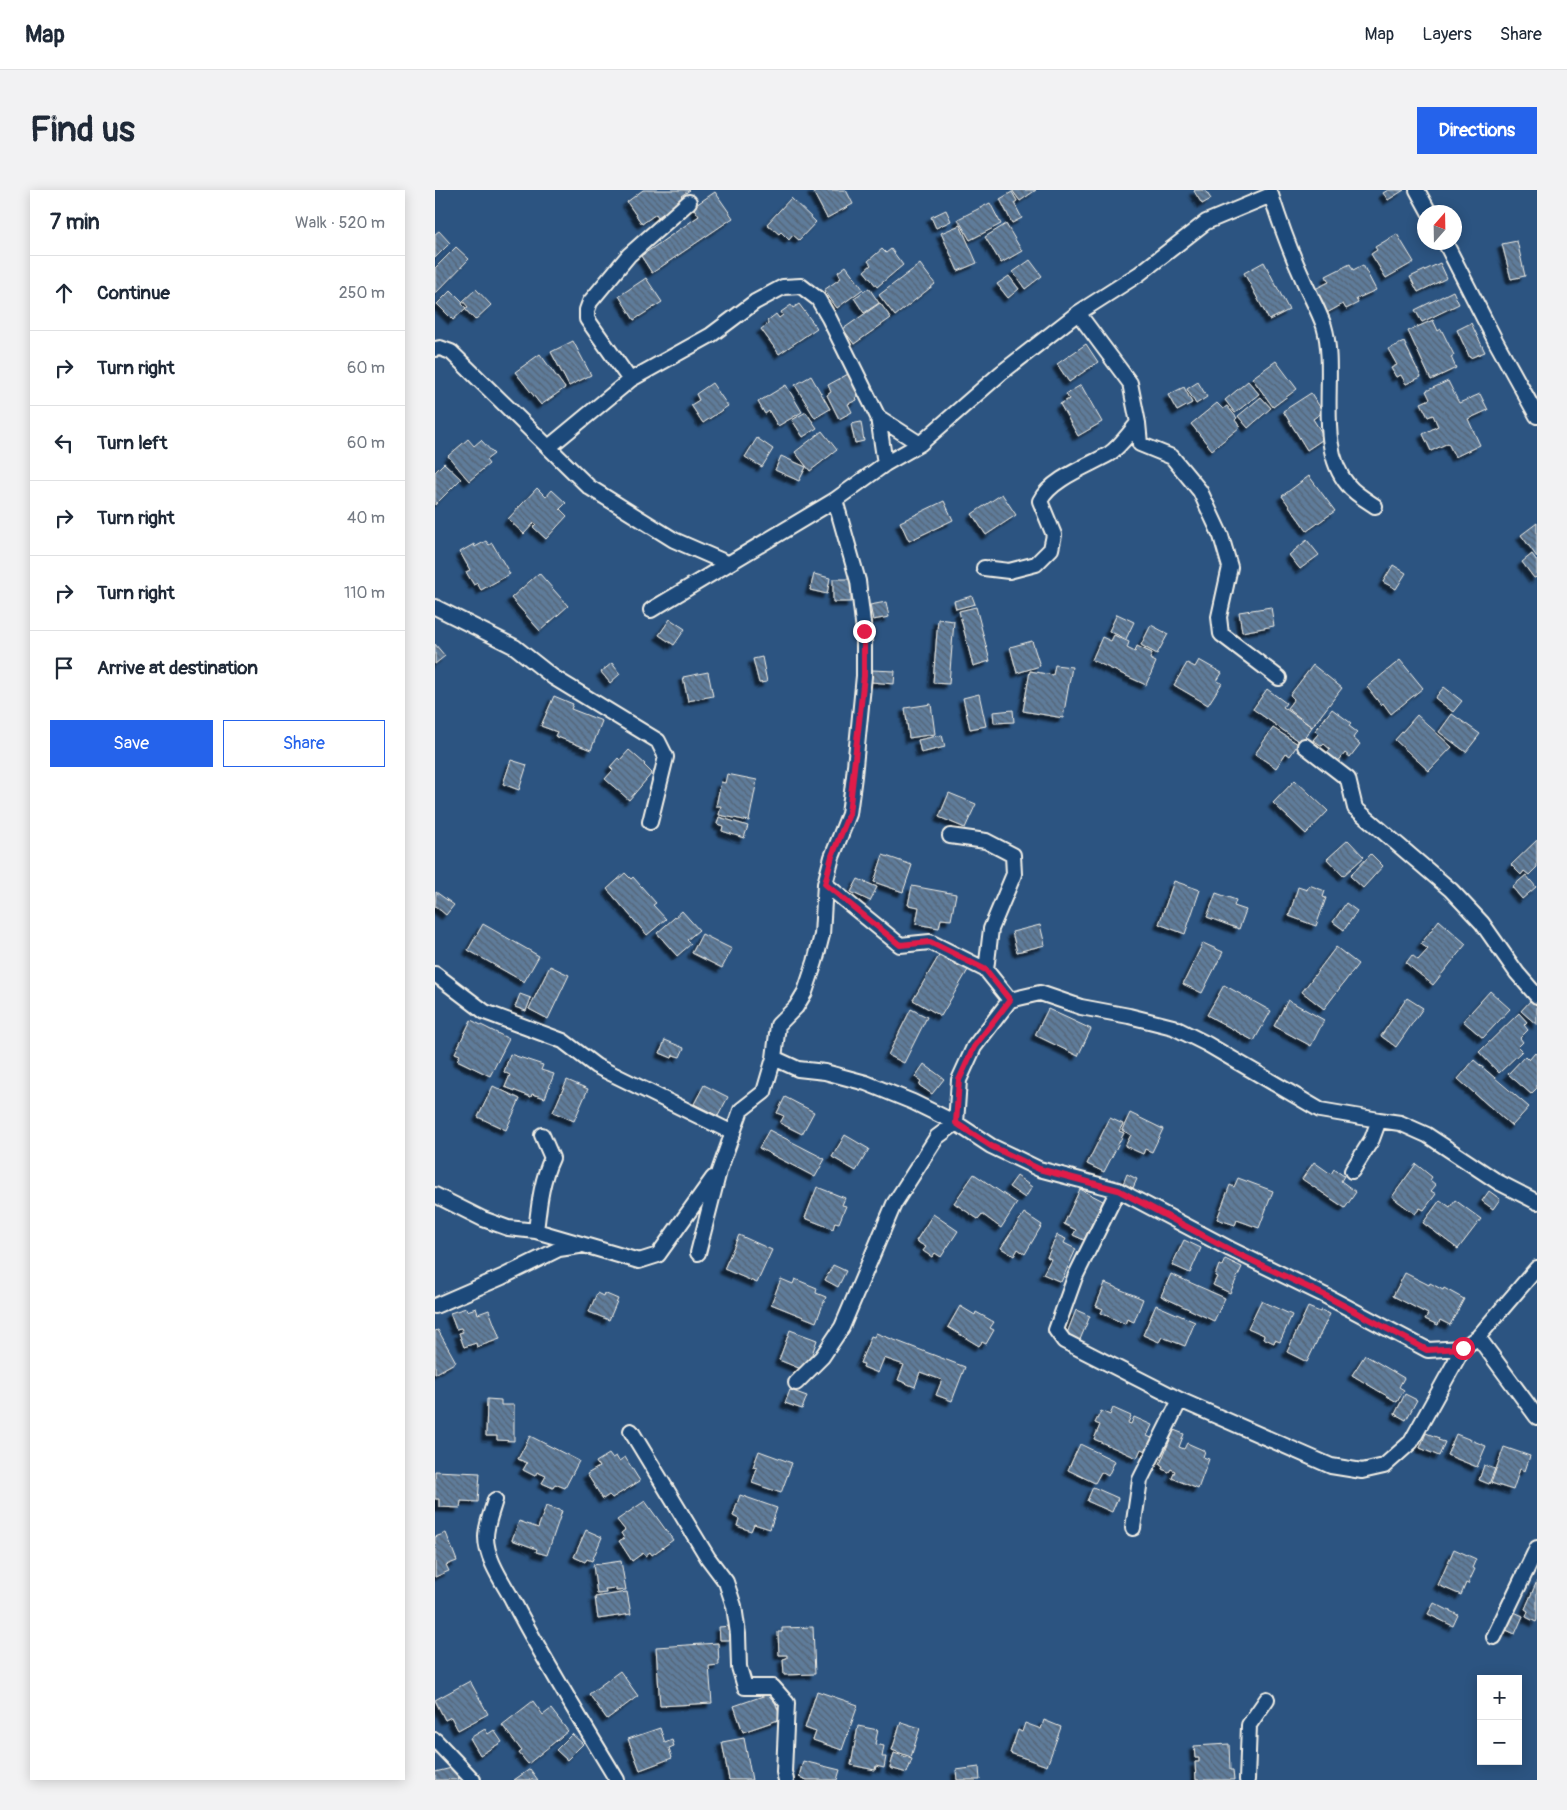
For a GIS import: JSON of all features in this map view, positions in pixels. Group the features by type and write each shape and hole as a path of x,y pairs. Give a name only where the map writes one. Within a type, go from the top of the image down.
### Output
{"street":[{"path":"1417,190 1425,205"},
{"path":"651,610 835,500 885,464 920,444 1001,373 1078,313 1139,274 1206,222 1274,192 1280,222 1302,278 1324,326 1328,357 1330,437 1335,464 1348,486 1375,506"},
{"path":"630,380 587,319 587,310 590,302 629,255 689,202"},
{"path":"1449,250 1495,340 1537,416"},
{"path":"549,447 630,380 711,335 755,302 783,288 801,286 818,299 878,417 885,464"},
{"path":"1078,313 1130,383 1140,444 1172,457 1200,491 1221,536 1230,567 1219,617 1221,634 1279,678"},
{"path":"435,349 440,348 451,352 589,487 674,540 727,563"},
{"path":"878,417 920,444"},
{"path":"984,568 1009,571 1036,564 1051,549 1055,535 1039,501 1043,495 1075,470 1110,453 1138,423"},
{"path":"698,1253 719,1170 741,1110 764,1092 774,1058 778,1025 796,1007 805,992 822,935 825,884 832,856 849,814 864,676 864,631 858,581 835,500"},
{"path":"435,607 515,647 553,677 658,741 666,757 650,822"},
{"path":"1305,746 1348,779 1355,808 1451,890 1482,923 1517,973 1537,996"},
{"path":"950,836 986,841 1013,855 1014,874 991,930 986,970"},
{"path":"825,884 900,945 930,942 986,970 1010,1000"},
{"path":"435,974 485,1012 563,1042 597,1066 733,1134"},
{"path":"797,1383 822,1357 842,1327 894,1204 937,1137 956,1123 959,1080 974,1047 1010,1000 1040,993 1081,1007 1173,1027 1207,1044 1320,1110 1400,1123 1427,1135 1498,1182 1537,1202"},
{"path":"774,1058 798,1070 825,1072 866,1083 913,1102 956,1123 991,1146 1039,1169 1118,1190 1230,1250 1324,1295 1427,1350 1463,1348"},
{"path":"1352,1171 1372,1139 1379,1120"},
{"path":"536,1231 541,1192 552,1158 542,1135"},
{"path":"435,1195 483,1219 508,1228 536,1231 639,1261 658,1254 719,1170"},
{"path":"1118,1190 1075,1277 1056,1330 1065,1341 1180,1400 1331,1466 1362,1471 1384,1466 1411,1442 1463,1348 1478,1337 1537,1268"},
{"path":"435,1306 502,1277 559,1249 585,1245"},
{"path":"1478,1337 1537,1418"},
{"path":"1133,1528 1140,1480 1180,1400"},
{"path":"631,1431 708,1558 726,1582 734,1606 739,1667 745,1687 773,1687 787,1703 784,1772 786,1780"},
{"path":"495,1500 485,1537 491,1560 543,1658 563,1688 578,1718 617,1780"},
{"path":"1494,1637 1537,1548"},
{"path":"1247,1780 1249,1725 1267,1699"},
{"path":"435,1740 473,1780"}],"building":[{"path":"643,190 690,190 681,196 684,199 658,217 656,214 642,224 627,202"},
{"path":"812,190 846,190 853,204 827,218"},
{"path":"1012,190 1036,190 1020,201"},
{"path":"1195,190 1205,190 1211,199 1202,204"},
{"path":"1388,190 1404,190 1388,200 1383,193"},
{"path":"715,192 733,218 652,273 641,256 699,216 693,207"},
{"path":"1012,192 1017,201 1014,203 1022,218 1012,223 1000,199"},
{"path":"791,198 816,222 799,240 793,235 789,240 781,232 779,234 767,224"},
{"path":"990,203 1001,224 970,240 958,219"},
{"path":"946,210 951,221 936,228 931,217"},
{"path":"1006,224 1022,251 1001,263 985,237"},
{"path":"960,225 977,263 958,271 941,233"},
{"path":"439,231 450,243 435,258 435,234"},
{"path":"1397,234 1414,262 1386,278 1371,254 1377,250 1375,247"},
{"path":"1517,241 1525,276 1511,279 1502,244"},
{"path":"456,247 469,259 435,294 435,268"},
{"path":"882,249 886,253 891,249 903,265 877,287 864,271 871,265 868,261"},
{"path":"1030,260 1042,276 1025,289 1013,272"},
{"path":"1264,262 1289,310 1269,320 1244,273"},
{"path":"1440,263 1447,278 1418,292 1410,277"},
{"path":"920,264 935,284 895,316 879,295"},
{"path":"1350,264 1353,270 1363,265 1376,290 1356,299 1358,303 1346,309 1343,304 1325,314 1313,290 1329,282 1326,276"},
{"path":"846,266 863,289 837,308 824,290 841,278 838,272"},
{"path":"1009,276 1019,289 1008,298 997,284"},
{"path":"646,278 662,302 634,320 619,296"},
{"path":"869,288 879,303 864,313 854,298"},
{"path":"476,289 491,305 475,320 465,309 468,307 463,301"},
{"path":"451,290 463,302 462,304 466,308 453,320 437,304"},
{"path":"1453,291 1459,304 1422,322 1415,310"},
{"path":"880,303 891,318 854,344 843,329"},
{"path":"799,304 817,328 779,354 761,329 776,314 779,318 783,315 781,312 791,305 793,308"},
{"path":"1433,320 1438,331 1441,329 1454,355 1451,357 1456,368 1431,380 1408,331"},
{"path":"1471,323 1485,352 1470,358 1457,330"},
{"path":"573,341 591,375 569,386 551,352"},
{"path":"1404,342 1421,377 1406,384 1401,375 1396,377 1391,368 1397,365 1388,349"},
{"path":"1086,344 1098,362 1069,382 1057,364"},
{"path":"540,354 565,388 541,405 515,372"},
{"path":"1276,361 1297,389 1273,407 1252,378"},
{"path":"850,373 861,394 856,397 857,400 848,404 852,412 839,419 827,395 831,392 828,385"},
{"path":"811,376 830,409 815,418 795,385"},
{"path":"1248,381 1259,394 1235,413 1225,400"},
{"path":"1448,381 1459,403 1480,394 1488,410 1468,419 1480,445 1455,457 1448,443 1431,451 1423,434 1438,426 1433,415 1428,417 1421,403 1430,399 1426,391"},
{"path":"1198,382 1207,397 1196,404 1187,389"},
{"path":"712,383 728,406 703,423 691,405 699,400 696,394"},
{"path":"786,385 802,412 778,426 769,411 765,414 758,402"},
{"path":"1081,385 1102,422 1078,436 1060,404 1069,399 1066,394"},
{"path":"1184,387 1192,403 1177,411 1168,395"},
{"path":"1311,393 1323,412 1313,419 1325,438 1307,450 1283,411"},
{"path":"1261,397 1271,408 1248,428 1238,416"},
{"path":"1217,403 1223,409 1227,406 1237,418 1235,420 1240,427 1212,450 1191,424"},
{"path":"806,412 817,428 803,437 792,420"},
{"path":"861,422 864,441 855,443 851,424"},
{"path":"822,431 837,450 810,471 795,452"},
{"path":"757,438 773,449 762,467 745,457"},
{"path":"468,439 474,446 481,440 494,454 486,460 489,464 469,481 448,456"},
{"path":"781,456 806,467 799,481 775,470"},
{"path":"444,463 461,479 435,505 435,472"},
{"path":"1309,476 1335,511 1307,531 1282,496"},
{"path":"537,488 546,497 552,490 566,503 560,509 567,516 546,539 533,527 536,524 534,523 524,534 508,519"},
{"path":"1002,494 1016,515 986,535 972,514"},
{"path":"944,501 953,520 909,541 900,522"},
{"path":"1537,523 1537,557 1521,535"},
{"path":"1307,540 1319,555 1300,569 1289,555"},
{"path":"486,541 489,545 492,543 510,574 481,590 477,583 474,585 466,572 470,570 460,552 474,544 475,547"},
{"path":"1532,554 1537,561 1537,577 1534,578 1522,562"},
{"path":"1393,565 1406,573 1396,589 1383,582"},
{"path":"539,573 568,606 540,631 511,598"},
{"path":"814,574 830,578 827,594 810,590"},
{"path":"833,579 851,579 851,602 833,602"},
{"path":"972,596 975,604 956,609 954,601"},
{"path":"886,602 889,617 873,620 870,605"},
{"path":"976,607 990,661 973,666 959,611"},
{"path":"1271,607 1274,626 1242,632 1239,612"},
{"path":"1117,614 1134,622 1126,639 1109,631"},
{"path":"670,619 685,629 674,645 659,635"},
{"path":"938,619 954,621 949,684 933,683"},
{"path":"1151,625 1168,634 1157,654 1141,645"},
{"path":"1114,635 1129,642 1127,648 1135,652 1137,646 1152,653 1150,659 1156,662 1146,685 1092,660 1102,637 1111,641"},
{"path":"1032,641 1040,666 1017,673 1010,647"},
{"path":"435,644 445,656 435,664"},
{"path":"762,657 767,682 759,683 753,659"},
{"path":"1199,660 1222,673 1217,681 1222,683 1208,705 1174,685 1187,663 1195,667"},
{"path":"1400,660 1423,688 1391,714 1367,687"},
{"path":"612,663 620,674 610,683 601,672"},
{"path":"1055,665 1072,667 1063,718 1023,711 1030,671 1053,675"},
{"path":"1313,665 1342,688 1312,727 1287,708 1294,699 1290,695"},
{"path":"872,670 895,671 894,684 871,682"},
{"path":"708,672 713,696 688,701 683,677"},
{"path":"1444,687 1462,701 1453,712 1435,698"},
{"path":"1267,689 1286,703 1283,707 1312,727 1301,743 1253,709"},
{"path":"979,694 986,726 970,729 963,698"},
{"path":"554,696 573,704 571,709 602,721 591,750 555,736 557,732 541,726"},
{"path":"931,704 935,734 909,738 905,708"},
{"path":"1332,709 1351,723 1349,726 1357,732 1353,738 1360,744 1350,757 1345,753 1337,763 1326,754 1330,749 1324,744 1322,746 1313,740 1318,734 1315,731"},
{"path":"1013,710 1014,722 994,723 993,712"},
{"path":"1452,714 1480,734 1466,752 1439,732"},
{"path":"1417,715 1452,747 1429,771 1395,740"},
{"path":"1273,728 1298,744 1290,756 1286,753 1276,768 1255,754"},
{"path":"942,735 945,747 921,753 918,740"},
{"path":"629,750 652,773 629,800 605,779 613,770 610,767"},
{"path":"511,760 527,765 519,790 503,784"},
{"path":"727,774 757,780 749,821 719,815 721,806 716,806 721,782 725,783"},
{"path":"1295,780 1328,811 1306,834 1273,803"},
{"path":"949,793 976,804 965,828 939,817"},
{"path":"719,817 748,826 744,838 722,831 723,826 717,824"},
{"path":"1348,840 1364,857 1343,876 1327,859"},
{"path":"1537,840 1537,867 1529,875 1524,871 1521,875 1511,865"},
{"path":"1371,854 1383,866 1363,888 1350,876"},
{"path":"883,855 912,865 903,892 874,882"},
{"path":"625,873 631,879 633,877 656,903 653,905 666,919 647,935 607,889"},
{"path":"1526,875 1536,887 1522,899 1512,887"},
{"path":"858,879 877,887 870,901 851,892"},
{"path":"1174,881 1200,890 1185,934 1159,924"},
{"path":"1309,885 1325,891 1323,897 1326,898 1316,926 1289,916 1298,887 1307,890"},
{"path":"912,886 956,894 951,920 941,919 939,928 916,924 919,907 908,905"},
{"path":"436,892 454,905 446,915 435,906"},
{"path":"1216,893 1236,900 1234,906 1246,910 1239,929 1207,917"},
{"path":"1346,903 1357,911 1344,930 1333,922"},
{"path":"682,911 699,930 687,940 691,944 677,956 657,933"},
{"path":"1439,920 1466,944 1433,985 1406,963 1412,955 1418,960 1428,949 1421,944"},
{"path":"483,924 539,956 524,982 468,950"},
{"path":"1040,925 1045,945 1017,952 1012,932"},
{"path":"702,934 732,949 722,968 692,953"},
{"path":"1203,943 1223,952 1202,993 1183,984"},
{"path":"1336,947 1358,964 1324,1009 1302,992"},
{"path":"940,954 968,970 941,1016 913,1000"},
{"path":"550,966 569,975 548,1019 529,1009"},
{"path":"1224,985 1271,1011 1254,1041 1207,1015"},
{"path":"1490,991 1510,1009 1483,1038 1463,1021"},
{"path":"520,994 531,998 526,1011 515,1007"},
{"path":"1407,998 1423,1008 1396,1047 1381,1036"},
{"path":"1288,1000 1324,1020 1311,1046 1274,1026"},
{"path":"1531,1000 1537,1006 1537,1025 1521,1011"},
{"path":"911,1009 927,1017 904,1063 888,1055"},
{"path":"1048,1009 1091,1029 1078,1056 1035,1035"},
{"path":"1519,1013 1527,1022 1524,1025 1528,1030 1520,1038 1523,1042 1518,1047 1522,1051 1499,1073 1479,1052"},
{"path":"471,1020 509,1039 490,1076 457,1060 460,1055 455,1053"},
{"path":"665,1040 684,1048 680,1057 673,1055 672,1058 660,1053"},
{"path":"1535,1053 1537,1054 1537,1088 1531,1094 1508,1074 1525,1056 1529,1060"},
{"path":"510,1054 543,1065 541,1070 554,1074 545,1098 532,1094 531,1097 505,1087 510,1075 504,1072"},
{"path":"1474,1060 1529,1107 1512,1126 1458,1079"},
{"path":"924,1064 944,1079 932,1094 919,1085 921,1081 915,1077"},
{"path":"567,1080 588,1089 574,1121 553,1112"},
{"path":"704,1085 728,1097 718,1116 694,1104"},
{"path":"493,1086 520,1099 506,1130 478,1117"},
{"path":"785,1097 814,1112 802,1134 780,1123 784,1116 777,1113"},
{"path":"1130,1113 1163,1129 1152,1152 1145,1149 1143,1154 1125,1146 1131,1135 1122,1130"},
{"path":"1110,1118 1123,1124 1119,1131 1124,1133 1104,1172 1087,1164"},
{"path":"769,1130 825,1159 815,1177 759,1148"},
{"path":"845,1135 869,1149 856,1171 832,1157"},
{"path":"1314,1162 1331,1174 1334,1169 1344,1176 1341,1181 1356,1192 1345,1208 1302,1179"},
{"path":"1416,1164 1432,1177 1430,1180 1436,1185 1431,1191 1436,1194 1424,1210 1420,1208 1415,1214 1392,1197"},
{"path":"974,1174 1017,1203 1001,1228 982,1214 978,1219 954,1203"},
{"path":"1127,1174 1137,1179 1133,1188 1123,1184"},
{"path":"1017,1176 1032,1187 1025,1198 1009,1187"},
{"path":"1238,1178 1273,1191 1259,1228 1237,1220 1235,1225 1217,1219 1230,1185 1234,1187"},
{"path":"817,1187 845,1198 842,1205 846,1206 839,1223 835,1222 833,1229 805,1218"},
{"path":"1080,1189 1103,1201 1084,1240 1073,1235 1076,1230 1064,1224"},
{"path":"1489,1191 1500,1199 1493,1209 1482,1201"},
{"path":"1440,1200 1450,1207 1455,1200 1481,1219 1458,1249 1423,1223"},
{"path":"1024,1213 1042,1225 1025,1254 1018,1249 1014,1256 1001,1248"},
{"path":"933,1214 958,1231 941,1257 935,1253 932,1257 923,1251 926,1247 916,1241"},
{"path":"739,1235 772,1250 757,1283 724,1269"},
{"path":"1057,1235 1066,1239 1064,1243 1076,1249 1061,1282 1043,1274 1051,1259 1047,1257"},
{"path":"1184,1240 1201,1248 1190,1273 1172,1265"},
{"path":"1225,1259 1242,1267 1230,1293 1213,1285 1217,1277 1215,1276 1219,1265 1222,1266"},
{"path":"833,1265 846,1271 838,1287 825,1280"},
{"path":"1405,1273 1429,1285 1430,1283 1443,1290 1444,1288 1464,1299 1450,1325 1440,1320 1438,1325 1425,1319 1428,1314 1393,1296"},
{"path":"1171,1274 1225,1298 1214,1321 1161,1296"},
{"path":"781,1279 793,1284 795,1279 817,1288 816,1293 826,1297 816,1322 771,1304"},
{"path":"1105,1283 1143,1299 1134,1322 1127,1319 1125,1324 1101,1313 1103,1309 1096,1306"},
{"path":"597,1293 603,1296 604,1293 618,1299 609,1320 589,1312"},
{"path":"1261,1301 1292,1315 1280,1342 1275,1340 1274,1343 1263,1338 1264,1335 1248,1328"},
{"path":"1156,1305 1195,1322 1185,1346 1162,1337 1159,1342 1143,1335"},
{"path":"960,1306 975,1315 976,1312 994,1322 990,1328 994,1330 986,1344 982,1342 979,1346 948,1327"},
{"path":"1308,1307 1330,1314 1307,1362 1287,1352"},
{"path":"466,1308 467,1311 476,1308 478,1314 489,1310 500,1339 477,1347 476,1343 464,1347 459,1333 463,1332 461,1328 456,1329 450,1313"},
{"path":"1076,1310 1090,1316 1079,1342 1066,1336"},
{"path":"438,1330 456,1362 435,1374 435,1331"},
{"path":"790,1330 817,1340 806,1371 779,1360"},
{"path":"876,1333 965,1367 952,1401 936,1395 942,1380 920,1372 915,1387 898,1380 904,1365 884,1358 878,1373 863,1367 864,1364 860,1363 871,1336 874,1337"},
{"path":"1365,1355 1404,1378 1399,1387 1404,1390 1397,1402 1352,1375"},
{"path":"790,1390 807,1396 802,1409 785,1403"},
{"path":"1405,1394 1417,1400 1406,1420 1395,1414"},
{"path":"487,1399 501,1400 501,1405 514,1405 514,1441 497,1440 497,1436 486,1436"},
{"path":"1113,1408 1131,1416 1128,1423 1131,1424 1134,1417 1152,1425 1147,1436 1154,1439 1148,1452 1141,1449 1137,1458 1094,1439 1100,1425 1095,1423 1101,1411 1110,1415"},
{"path":"1174,1430 1184,1434 1179,1447 1184,1449 1187,1443 1205,1451 1203,1457 1209,1459 1198,1489 1172,1478 1175,1471 1171,1469 1169,1472 1162,1469 1163,1466 1160,1464"},
{"path":"1426,1433 1445,1442 1439,1456 1420,1448"},
{"path":"1456,1434 1486,1446 1477,1467 1447,1455"},
{"path":"530,1436 579,1461 565,1488 555,1484 553,1488 542,1483 546,1476 537,1472 535,1476 523,1470 527,1463 518,1459"},
{"path":"1080,1444 1115,1461 1108,1476 1101,1472 1095,1483 1068,1470"},
{"path":"1504,1447 1530,1456 1525,1471 1520,1469 1513,1490 1491,1483"},
{"path":"759,1451 792,1463 781,1493 752,1483 757,1468 753,1467"},
{"path":"609,1454 612,1458 616,1456 619,1461 625,1457 640,1481 612,1498 609,1495 603,1499 587,1474 599,1467 596,1462"},
{"path":"1484,1465 1495,1469 1489,1484 1479,1480"},
{"path":"435,1471 480,1473 478,1502 461,1501 460,1508 439,1507 439,1499 435,1499"},
{"path":"1093,1487 1118,1498 1112,1512 1087,1501"},
{"path":"740,1495 777,1508 770,1529 754,1524 751,1531 737,1526 739,1519 733,1516"},
{"path":"645,1501 673,1540 652,1555 650,1552 645,1556 643,1553 632,1561 619,1541 624,1538 621,1533 625,1530 617,1520"},
{"path":"546,1506 562,1511 547,1555 536,1552 537,1549 512,1540 519,1521 538,1528"},
{"path":"586,1530 602,1537 592,1561 587,1559 585,1562 574,1557"},
{"path":"446,1533 457,1561 446,1565 449,1571 435,1577 435,1537"},
{"path":"1454,1549 1476,1559 1472,1568 1475,1569 1461,1595 1438,1585"},
{"path":"621,1561 626,1590 616,1591 616,1588 605,1589 606,1593 597,1594 593,1565"},
{"path":"1537,1581 1536,1622 1526,1617 1528,1611 1525,1609"},
{"path":"627,1592 631,1614 598,1619 595,1597"},
{"path":"1434,1603 1458,1615 1453,1626 1428,1614"},
{"path":"1512,1611 1523,1616 1515,1634 1504,1629"},
{"path":"730,1626 731,1640 720,1640 719,1627"},
{"path":"813,1627 815,1674 784,1675 783,1659 787,1658 787,1655 779,1655 778,1632 782,1632 782,1628"},
{"path":"718,1643 719,1665 709,1666 712,1703 660,1706 656,1647"},
{"path":"620,1671 638,1696 607,1719 589,1694"},
{"path":"470,1681 488,1714 458,1730 451,1717 445,1720 435,1700"},
{"path":"817,1691 858,1705 842,1750 813,1740 816,1732 805,1728"},
{"path":"772,1693 781,1719 743,1732 734,1706"},
{"path":"533,1701 543,1715 551,1709 568,1731 528,1764 519,1753 522,1751 502,1725"},
{"path":"1044,1720 1061,1727 1047,1766 1010,1753 1018,1730 1022,1732 1025,1723 1041,1729"},
{"path":"901,1722 920,1728 911,1757 892,1750"},
{"path":"858,1726 878,1730 875,1744 884,1746 882,1757 886,1757 884,1768 876,1766 875,1770 851,1765"},
{"path":"660,1728 665,1743 672,1740 674,1746 669,1748 672,1758 640,1770 628,1739"},
{"path":"485,1729 488,1734 494,1730 502,1742 480,1755 470,1738"},
{"path":"572,1734 583,1744 567,1760 556,1750"},
{"path":"744,1738 752,1780 729,1780 722,1742"},
{"path":"1229,1744 1230,1770 1233,1770 1234,1780 1196,1780 1195,1762 1199,1762 1199,1758 1195,1758 1194,1746"},
{"path":"894,1753 912,1759 907,1773 890,1768"},
{"path":"803,1761 840,1770 837,1780 807,1780 799,1777"},
{"path":"456,1767 459,1780 435,1780 435,1772"},
{"path":"979,1767 980,1780 957,1780 956,1770"},
{"path":"530,1769 538,1780 514,1780"}],"route":[{"path":"864,631 864,676 849,814 832,856 825,884 900,945 930,942 986,970 1010,1000 974,1047 959,1080 956,1123 991,1146 1039,1169 1118,1190 1230,1250 1324,1295 1427,1350 1463,1348"}]}
